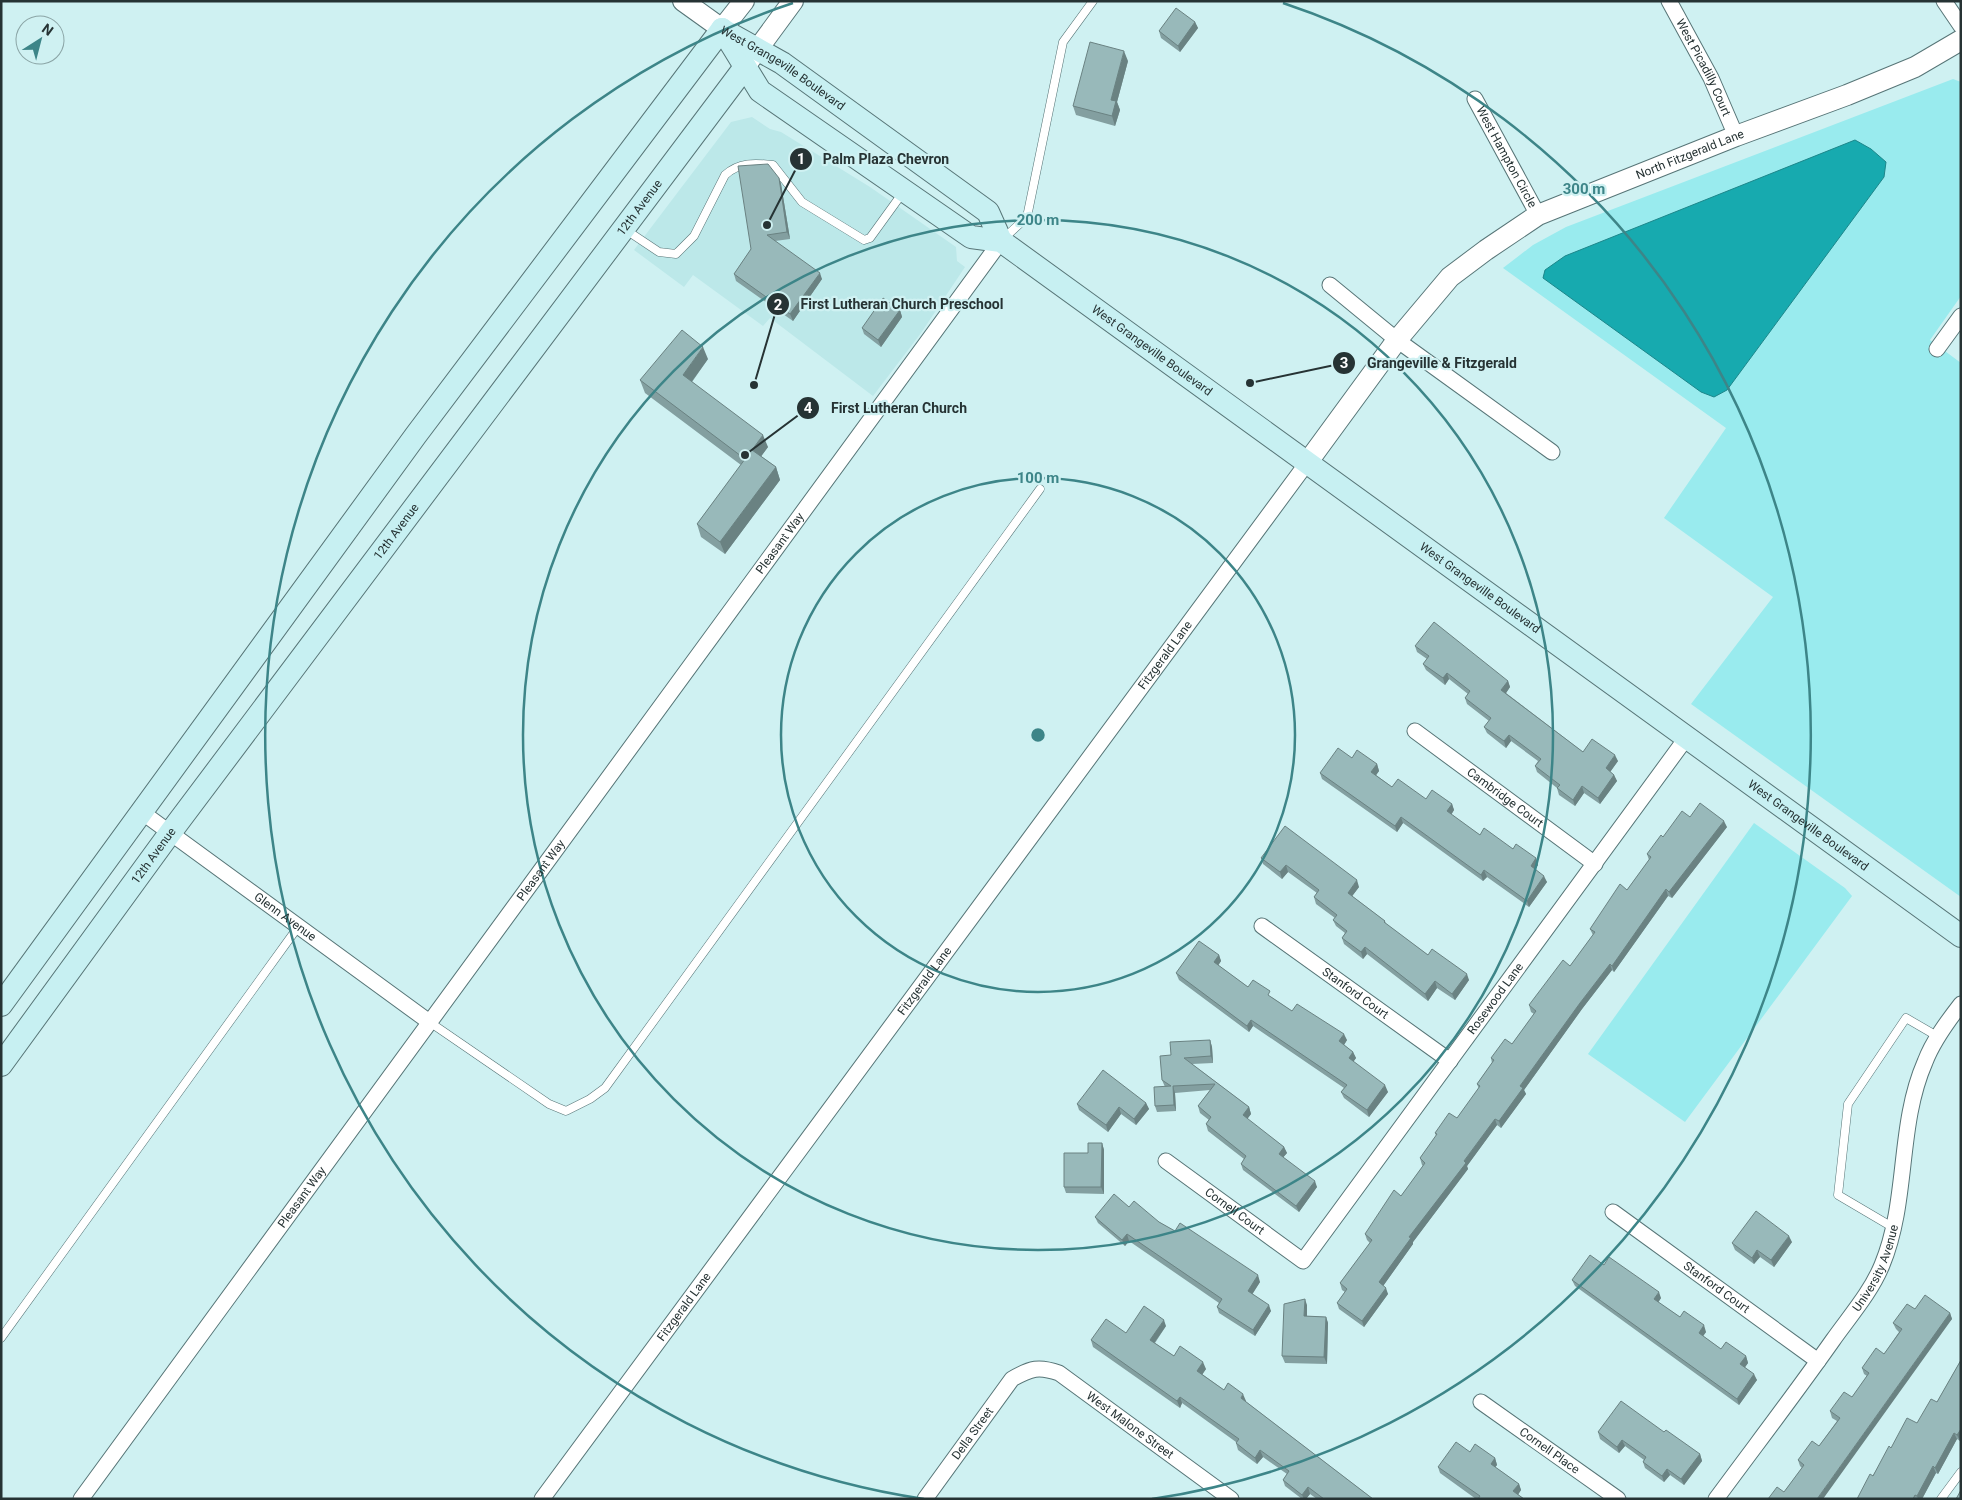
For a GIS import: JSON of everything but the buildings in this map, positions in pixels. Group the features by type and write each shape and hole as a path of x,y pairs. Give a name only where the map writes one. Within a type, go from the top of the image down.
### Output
{"main road":[{"name":"West Grangeville Boulevard","path":"722,29 751,58 760,91 972,237 1001,241 1961,936"},
{"path":"1,1005 143,813 416,435 722,29"},
{"name":"West Grangeville Boulevard","path":"751,58 782,63 988,212 1001,241"},
{"name":"12th Avenue","path":"1,1065 170,833 751,58"}],"street":[{"path":"683,1 722,29 744,1"},
{"name":"12th Avenue","path":"751,58 793,1"},
{"name":"West Picadilly Court","path":"1669,1 1711,78 1736,136"},
{"path":"1944,1 1961,26"},
{"name":"North Fitzgerald Lane","path":"1307,464 1397,340 1450,278 1486,250 1538,215 1915,67 1961,40"},
{"name":"West Hampton Circle","path":"1475,99 1538,215"},
{"name":"Pleasant Way","path":"81,1499 428,1021 1001,241"},
{"path":"1330,285 1397,340 1552,452"},
{"path":"1937,349 1961,316"},
{"name":"Fitzgerald Lane","path":"542,1499 1307,464"},
{"name":"Cambridge Court","path":"1415,732 1595,864"},
{"name":"Rosewood Lane","path":"1303,1261 1687,737"},
{"name":"Glenn Avenue","path":"143,813 428,1021"},
{"name":"Stanford Court","path":"1262,926 1450,1061"},
{"name":"University Avenue","path":"1716,1499 1870,1288 1884,1260 1894,1228 1912,1106 1924,1062 1938,1036 1961,1004"},
{"name":"Cornell Court","path":"1166,1161 1303,1261"},
{"name":"Stanford Court","path":"1613,1212 1818,1361"},
{"name":"West Malone Street","path":"1024,1371 1042,1367 1059,1373 1231,1499"},
{"name":"Della Street","path":"924,1499 1012,1378 1024,1371"},
{"name":"Cornell Place","path":"1481,1402 1618,1499"}],"lane":[{"path":"1001,241 1027,217 1063,42 1093,1"},
{"path":"622,228 659,252 676,254 694,236 725,174 732,168 753,163 773,165 802,202 864,240 870,238 904,191"},
{"path":"428,1021 549,1104 566,1111 590,1099 605,1088 1040,489"},
{"path":"1,1338 298,927"},
{"path":"1894,1228 1838,1195 1848,1104 1906,1018 1938,1036"},
{"path":"1941,1499 1961,1472"}],"shaded area":[{"path":"1953,79 1961,82 1961,296 1930,340 1961,363 1961,897 1691,704 1773,597 1664,518 1726,428 1503,268 1533,245 1566,227"},
{"path":"752,117 770,129 781,132 870,187 956,247 957,261 965,267 921,333 873,396 770,318 763,326 693,275 684,287 634,250 731,122"},
{"path":"1855,140 1871,149 1886,162 1884,177 1727,390 1714,397 1701,392 1543,278 1545,270 1565,256"},
{"path":"1754,823 1845,888 1852,896 1685,1122 1588,1054"}],"place":[{"name":"Palm Plaza Chevron","path":"767,225"},
{"name":"Grangeville & Fitzgerald","path":"1250,383"},
{"name":"First Lutheran Church Preschool","path":"754,385"},
{"name":"First Lutheran Church","path":"745,455"}]}
